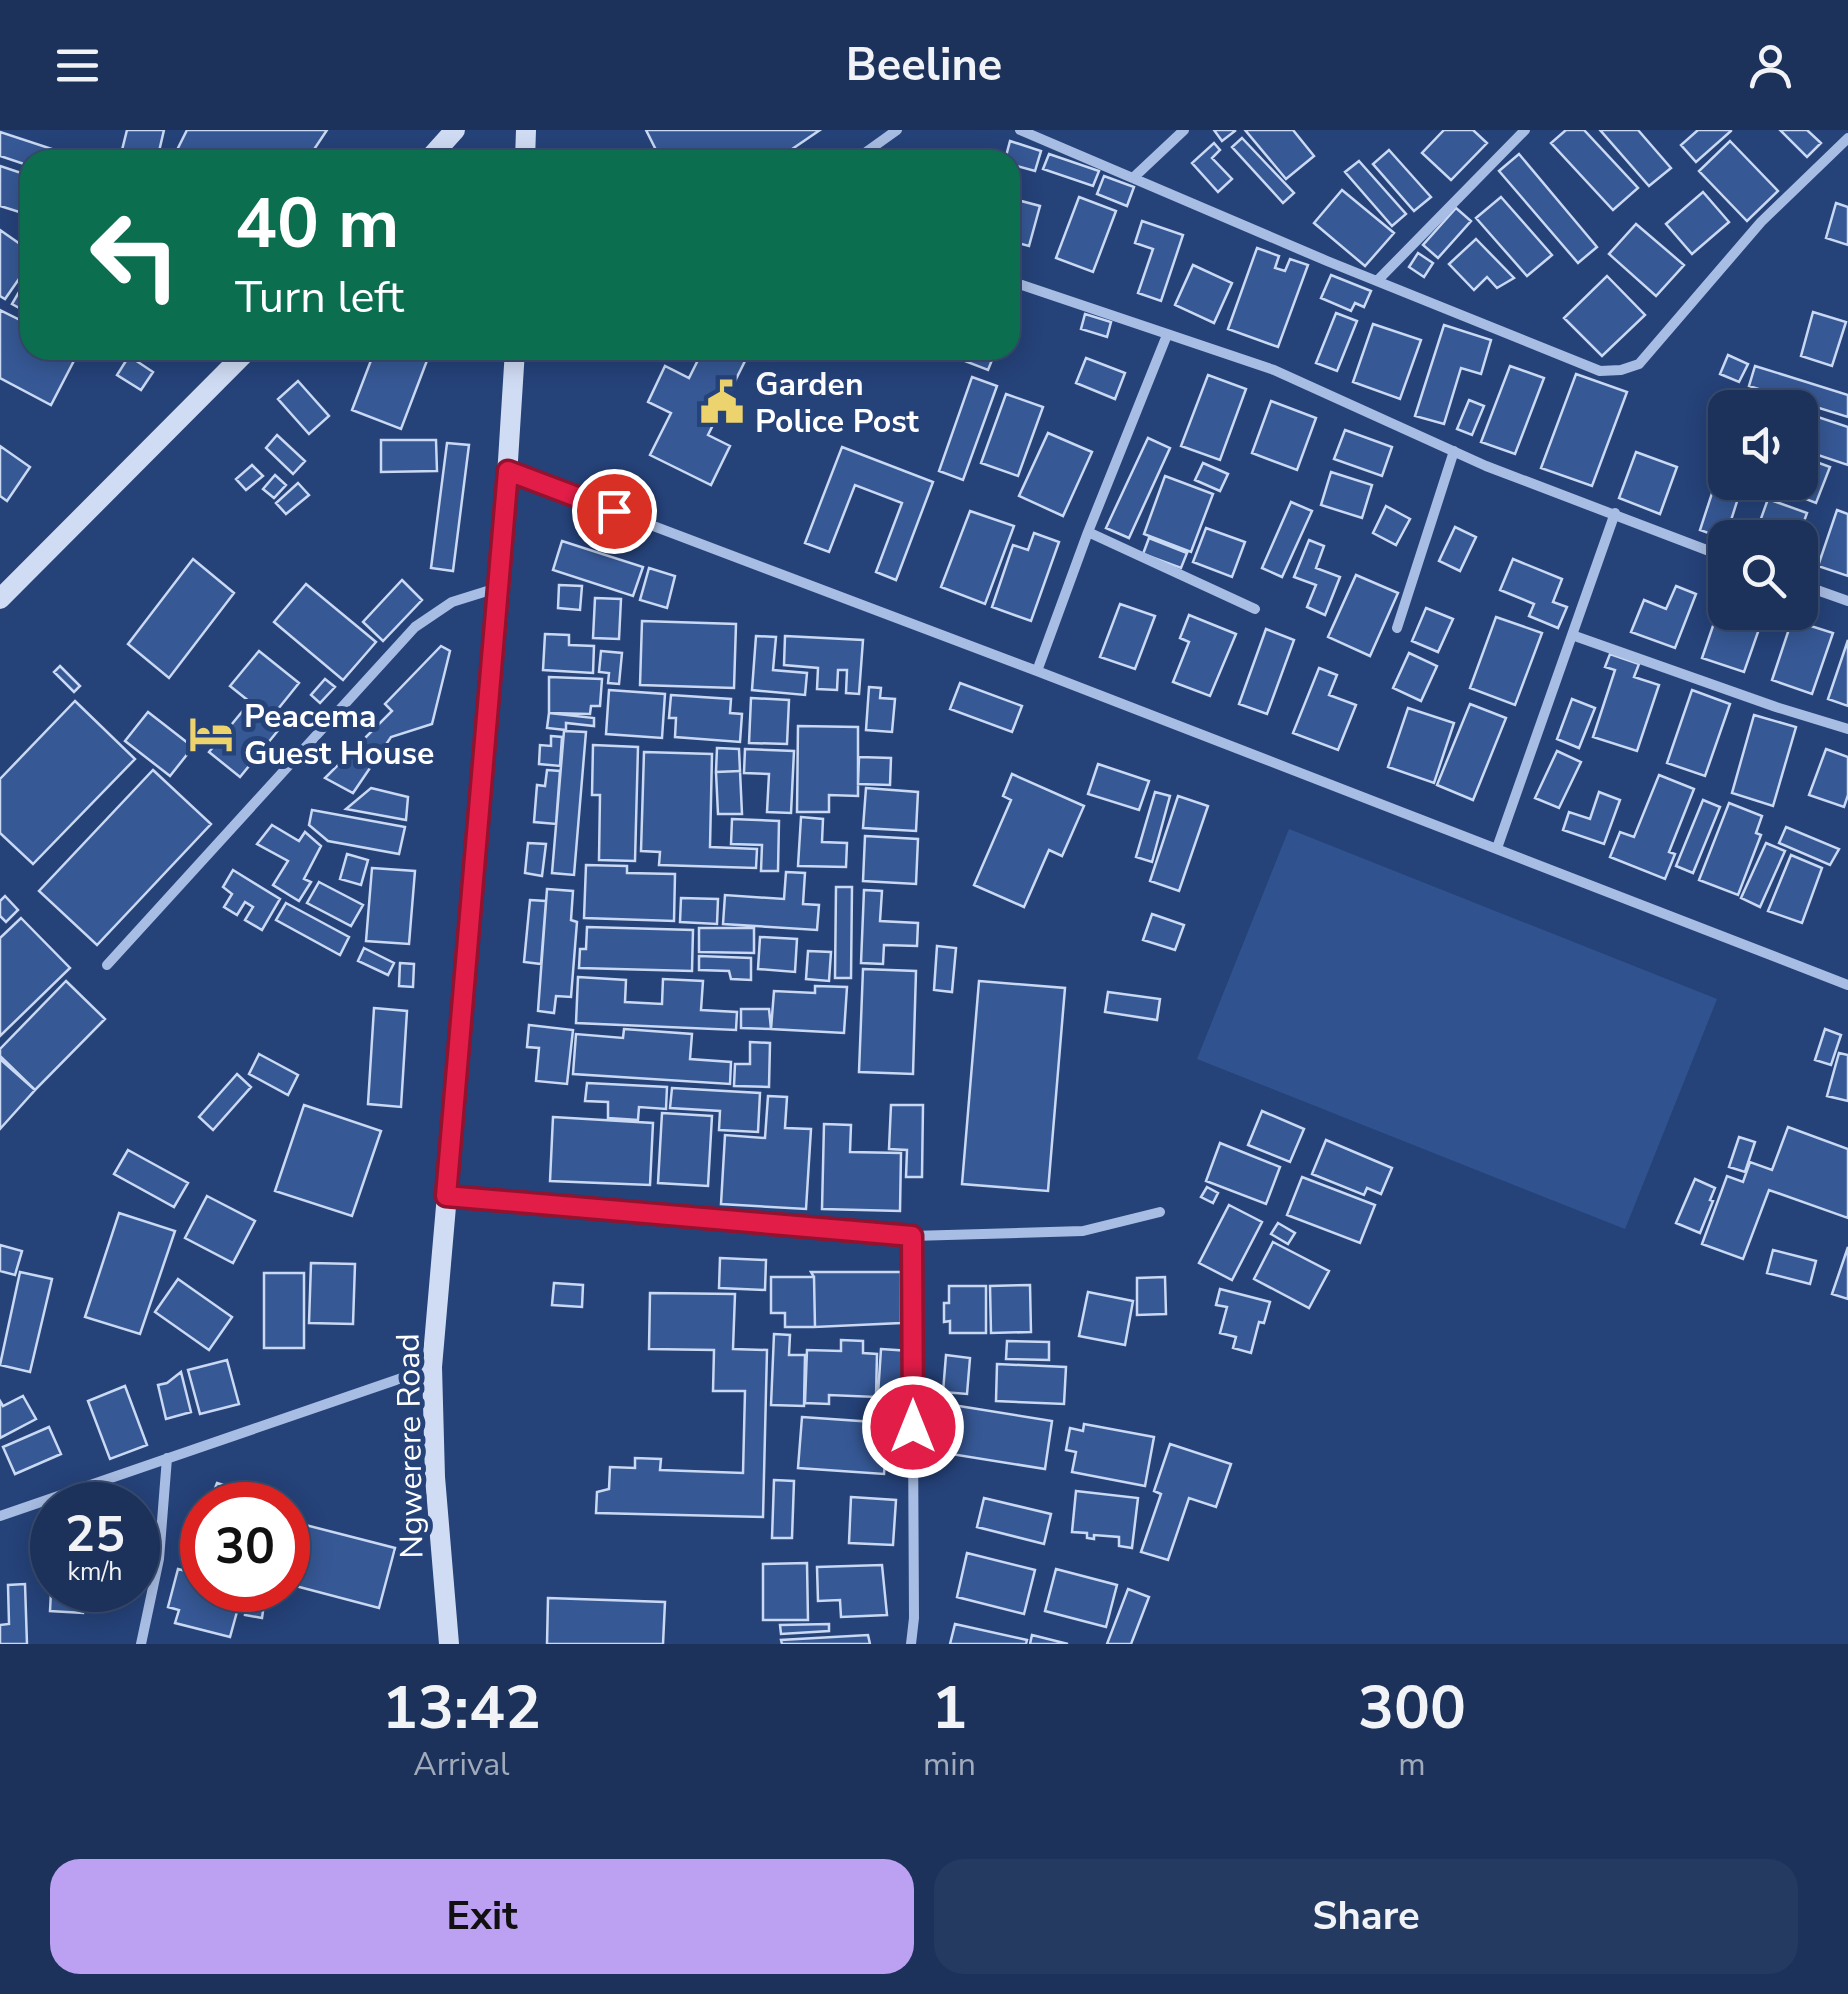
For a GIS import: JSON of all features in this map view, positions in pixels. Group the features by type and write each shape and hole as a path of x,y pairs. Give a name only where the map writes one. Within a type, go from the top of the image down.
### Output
{"street":[{"path":"437,150 455,130"},
{"path":"870,150 897,130"},
{"path":"1020,130 1600,371 1639,364 1761,222 1848,138"},
{"path":"1132,178 1184,130"},
{"path":"1376,281 1517,133"},
{"path":"1020,284 1274,370 1454,451 1708,550"},
{"path":"1036,671 1167,334"},
{"path":"0,598 238,360"},
{"name":"Ngwerere Road","path":"448,1644 435,1477 432,1367 500,587 514,360"},
{"path":"1397,628 1454,451"},
{"path":"508,471 1848,985"},
{"path":"1497,848 1615,513"},
{"path":"1088,532 1255,609"},
{"path":"107,965 416,627 452,602 500,587"},
{"path":"1818,590 1848,601"},
{"path":"1572,636 1848,729"},
{"path":"446,1196 912,1236 1083,1231 1160,1212"},
{"path":"911,1644 912,1236"},
{"path":"0,1516 432,1367"},
{"path":"141,1644 160,1559 167,1458"}],"shaded area":[{"path":"1289,829 1717,999 1625,1229 1197,1059"}],"building":[{"path":"127,130 164,130 159,150 122,150"},
{"path":"187,130 327,130 314,150 177,150"},
{"path":"646,130 820,130 791,150 656,150"},
{"path":"1214,130 1234,130 1235,131 1222,141"},
{"path":"1245,130 1293,130 1314,156 1286,179"},
{"path":"1444,130 1473,130 1487,143 1451,180 1422,153"},
{"path":"1566,130 1584,130 1638,188 1613,210 1551,143"},
{"path":"1600,130 1638,130 1671,168 1649,186"},
{"path":"1698,130 1731,131 1696,162 1681,145"},
{"path":"1780,130 1807,130 1821,143 1807,157"},
{"path":"0,132 55,150 20,150 20,163 0,156"},
{"path":"1242,138 1294,193 1283,203 1232,147"},
{"path":"1010,141 1041,151 1035,171 1020,167 1020,150 1008,150"},
{"path":"1730,141 1778,191 1747,221 1699,171"},
{"path":"1214,143 1220,150 1212,158 1232,179 1218,192 1192,163"},
{"path":"1389,150 1431,197 1414,211 1373,164"},
{"path":"1049,154 1099,171 1093,186 1043,169"},
{"path":"1519,154 1597,247 1578,263 1499,171"},
{"path":"1359,161 1406,214 1392,226 1345,172"},
{"path":"0,166 20,173 20,212 0,206"},
{"path":"1104,176 1134,187 1127,206 1097,194"},
{"path":"1342,190 1394,233 1365,266 1314,223"},
{"path":"1703,192 1729,222 1692,254 1666,224"},
{"path":"1079,197 1116,211 1093,272 1056,258"},
{"path":"1501,197 1552,255 1527,276 1476,218"},
{"path":"1020,201 1040,206 1029,246 1020,244"},
{"path":"1836,203 1848,207 1848,245 1826,238"},
{"path":"1456,208 1471,221 1438,258 1423,245"},
{"path":"1142,221 1183,235 1161,301 1138,293 1153,249 1135,243"},
{"path":"1636,224 1684,265 1656,296 1609,254"},
{"path":"0,230 20,244 20,277 5,299 0,296"},
{"path":"1476,239 1514,278 1497,288 1487,277 1474,290 1449,264"},
{"path":"1257,248 1279,256 1275,268 1285,271 1290,259 1308,265 1278,347 1228,329"},
{"path":"1418,253 1433,263 1424,277 1409,267"},
{"path":"1193,265 1232,283 1214,323 1175,305"},
{"path":"1331,275 1371,291 1364,307 1355,303 1351,311 1321,298"},
{"path":"1607,276 1645,315 1602,356 1564,318"},
{"path":"20,290 20,308 12,304"},
{"path":"0,310 20,320 20,360 74,360 51,405 0,378"},
{"path":"1813,312 1846,322 1832,366 1801,356"},
{"path":"1336,313 1357,321 1337,371 1316,363"},
{"path":"1085,314 1111,322 1107,337 1081,329"},
{"path":"1373,324 1421,340 1400,399 1353,382"},
{"path":"1444,325 1491,340 1481,374 1461,368 1444,424 1415,416"},
{"path":"1728,355 1748,364 1739,382 1720,374"},
{"path":"1086,358 1125,373 1115,399 1076,383"},
{"path":"126,360 135,360 153,372 141,390 117,375"},
{"path":"371,360 427,360 401,429 352,410"},
{"path":"698,360 746,360 708,435 730,446 711,485 650,455 671,413 648,402 665,366 689,378"},
{"path":"962,360 992,360 988,370"},
{"path":"1510,366 1544,378 1515,454 1481,442"},
{"path":"1755,366 1848,395 1848,417 1818,408 1818,390 1762,390 1749,386"},
{"path":"1576,374 1627,392 1592,486 1541,468"},
{"path":"1208,375 1246,389 1220,460 1181,446"},
{"path":"972,377 997,386 963,480 939,471"},
{"path":"298,381 329,416 309,434 278,399"},
{"path":"1006,394 1043,407 1018,476 981,463"},
{"path":"1469,400 1484,406 1472,435 1457,429"},
{"path":"1271,401 1316,418 1297,470 1252,453"},
{"path":"1818,417 1848,427 1848,465 1818,455"},
{"path":"1345,430 1392,447 1382,476 1334,459"},
{"path":"1048,433 1092,452 1063,516 1019,496"},
{"path":"277,435 305,461 293,474 266,448"},
{"path":"1148,438 1170,448 1129,538 1106,528"},
{"path":"381,440 436,440 437,471 381,472"},
{"path":"447,443 469,445 453,571 431,568"},
{"path":"0,446 30,467 7,501 0,496"},
{"path":"842,447 933,482 896,580 876,572 902,503 855,485 829,552 805,543"},
{"path":"1636,452 1677,467 1660,514 1619,498"},
{"path":"1203,463 1228,474 1220,491 1195,480"},
{"path":"1818,463 1830,467 1818,498"},
{"path":"252,465 263,476 246,490 236,479"},
{"path":"1331,472 1372,485 1362,518 1321,505"},
{"path":"275,475 286,485 274,498 263,489"},
{"path":"1165,476 1213,494 1191,552 1144,534"},
{"path":"298,483 309,495 286,514 276,503"},
{"path":"1710,500 1738,500 1731,520 1708,520 1708,533 1700,530"},
{"path":"1768,500 1807,513 1804,520 1760,520"},
{"path":"1291,502 1312,511 1282,577 1262,568"},
{"path":"1386,506 1410,519 1396,545 1373,533"},
{"path":"1837,510 1848,514 1848,576 1818,566"},
{"path":"970,511 1014,526 985,604 941,587"},
{"path":"1455,527 1476,537 1460,571 1439,561"},
{"path":"1206,528 1245,542 1232,577 1193,562"},
{"path":"1034,533 1059,542 1031,621 992,607 1013,545 1028,550"},
{"path":"1149,538 1187,553 1181,568 1143,554"},
{"path":"1309,540 1324,546 1316,568 1340,577 1325,615 1307,607 1316,585 1294,577"},
{"path":"562,541 643,567 633,596 553,570"},
{"path":"193,559 234,593 169,678 128,644"},
{"path":"1513,559 1562,579 1553,602 1567,607 1558,628 1529,616 1534,604 1500,590"},
{"path":"649,568 675,576 667,608 640,600"},
{"path":"1356,575 1398,593 1370,656 1328,637"},
{"path":"402,580 422,600 383,641 363,622"},
{"path":"306,584 376,642 343,680 274,622"},
{"path":"559,585 582,586 580,610 558,608"},
{"path":"1676,586 1696,594 1675,648 1631,632 1644,600 1666,609"},
{"path":"595,598 621,599 619,639 593,638"},
{"path":"1120,604 1155,616 1135,669 1100,657"},
{"path":"1426,608 1453,619 1438,652 1412,641"},
{"path":"1189,615 1236,634 1210,696 1173,682 1189,642 1180,638"},
{"path":"1496,617 1542,633 1515,705 1470,688"},
{"path":"642,621 736,624 734,688 640,685"},
{"path":"1818,628 1833,633 1812,694 1772,680 1789,630"},
{"path":"1266,629 1294,640 1267,714 1239,704"},
{"path":"1712,630 1759,630 1744,672 1702,658"},
{"path":"545,634 569,635 569,645 594,646 593,673 543,670"},
{"path":"756,636 776,637 773,670 807,673 805,695 752,690"},
{"path":"785,636 863,640 859,694 846,693 847,670 838,670 837,690 817,689 818,668 784,665"},
{"path":"1848,640 1848,706 1828,699"},
{"path":"441,646 450,651 432,724 391,737 353,793 325,778 392,711 385,704"},
{"path":"259,651 299,683 274,714 285,722 240,777 209,752 250,702 230,686"},
{"path":"601,651 622,653 619,684 608,683 609,673 599,672"},
{"path":"1409,653 1437,666 1421,701 1393,688"},
{"path":"1610,654 1639,664 1634,677 1659,685 1637,751 1593,737 1615,670 1605,667"},
{"path":"60,666 80,686 74,692 54,672"},
{"path":"1319,668 1337,675 1329,695 1356,705 1338,750 1293,733"},
{"path":"549,677 602,679 600,706 591,706 590,714 549,713"},
{"path":"325,679 335,687 320,703 311,695"},
{"path":"960,683 1022,706 1012,732 950,709"},
{"path":"869,687 881,688 880,698 895,699 892,732 866,730"},
{"path":"609,690 665,694 662,738 606,734"},
{"path":"1692,690 1730,704 1705,776 1667,763"},
{"path":"671,695 731,699 730,713 742,714 740,742 675,737 676,718 669,718"},
{"path":"751,698 789,700 787,744 749,743"},
{"path":"1572,699 1595,708 1579,748 1557,739"},
{"path":"75,701 135,759 33,864 0,833 0,779"},
{"path":"1470,704 1506,718 1473,800 1437,785"},
{"path":"1408,708 1454,723 1434,783 1388,767"},
{"path":"148,712 193,747 170,776 125,741"},
{"path":"549,713 594,718 594,726 566,723 566,730 547,728"},
{"path":"1754,715 1796,727 1773,806 1732,793"},
{"path":"798,726 858,727 858,796 829,795 829,812 797,812"},
{"path":"564,731 586,732 574,875 552,873"},
{"path":"551,736 562,737 560,766 539,764 540,745 551,746"},
{"path":"593,745 638,747 635,861 599,860 600,795 592,795"},
{"path":"717,748 739,749 740,771 716,772"},
{"path":"745,749 794,751 791,813 767,812 769,774 744,773"},
{"path":"1826,749 1848,757 1848,795 1844,807 1809,795"},
{"path":"1557,751 1581,762 1559,808 1535,798"},
{"path":"644,752 712,754 710,847 757,849 756,868 659,865 660,852 641,851"},
{"path":"859,757 891,758 890,785 858,784"},
{"path":"1098,764 1149,781 1139,810 1088,794"},
{"path":"153,770 211,824 97,945 39,891"},
{"path":"547,770 560,771 556,824 534,822 537,785 545,786"},
{"path":"740,771 742,814 718,814 716,772"},
{"path":"1012,774 1084,806 1062,856 1049,850 1024,907 974,885 1011,800 1003,796"},
{"path":"1659,775 1694,789 1669,852 1675,854 1665,879 1610,857 1620,832 1634,837"},
{"path":"371,788 408,797 406,820 346,809"},
{"path":"866,788 918,792 916,831 863,828"},
{"path":"1155,792 1170,796 1152,862 1136,857"},
{"path":"1599,792 1620,800 1604,844 1563,830 1569,812 1590,819"},
{"path":"1178,796 1208,806 1179,891 1150,881"},
{"path":"1703,800 1720,807 1693,873 1676,866"},
{"path":"1729,803 1762,816 1756,833 1761,835 1738,895 1699,880"},
{"path":"312,810 405,827 399,854 328,841 309,825"},
{"path":"801,817 823,819 822,842 847,843 846,867 798,866"},
{"path":"732,819 779,821 778,871 761,871 762,845 731,844"},
{"path":"272,825 299,841 305,832 321,846 304,879 311,882 299,901 273,885 288,861 257,844"},
{"path":"1786,827 1839,849 1830,865 1779,843"},
{"path":"865,836 918,839 916,884 863,881"},
{"path":"528,843 546,844 542,876 525,873"},
{"path":"1766,843 1785,851 1760,907 1741,898"},
{"path":"347,854 368,860 361,885 340,879"},
{"path":"1791,855 1822,868 1802,923 1768,911"},
{"path":"586,865 627,866 627,873 675,874 674,921 584,918"},
{"path":"372,868 415,871 409,944 366,941"},
{"path":"233,870 280,899 262,930 245,920 253,907 245,902 237,915 224,907 232,894 223,887"},
{"path":"786,872 805,873 803,904 819,905 817,930 723,924 725,895 784,899"},
{"path":"319,882 363,905 351,926 307,903"},
{"path":"836,887 852,887 851,978 835,978"},
{"path":"547,889 573,891 571,920 577,922 571,997 556,996 554,1013 538,1011"},
{"path":"864,890 882,891 880,921 918,923 917,946 884,945 883,964 861,963"},
{"path":"5,896 18,910 6,922 0,916 0,901"},
{"path":"681,898 718,899 717,924 680,922"},
{"path":"530,900 546,901 541,964 524,962"},
{"path":"286,903 349,937 340,955 276,920"},
{"path":"1152,914 1184,925 1175,950 1143,940"},
{"path":"21,918 70,968 0,1036 0,938"},
{"path":"587,927 693,930 692,971 579,968 580,949 586,949"},
{"path":"699,928 754,928 754,953 699,952"},
{"path":"760,937 797,939 795,972 758,969"},
{"path":"937,946 956,948 952,992 934,990"},
{"path":"364,948 394,963 388,975 358,961"},
{"path":"808,951 831,952 829,981 806,979"},
{"path":"699,956 751,958 751,980 731,979 729,971 699,970"},
{"path":"400,963 414,964 413,987 399,986"},
{"path":"863,969 916,971 913,1074 859,1072"},
{"path":"578,977 626,980 625,1002 662,1004 663,979 703,981 701,1010 737,1012 736,1030 576,1023"},
{"path":"66,981 105,1019 35,1090 0,1056 0,1049"},
{"path":"979,981 1065,988 1048,1191 962,1184"},
{"path":"815,986 847,987 844,1033 771,1029 774,991 815,993"},
{"path":"1108,992 1160,999 1157,1020 1105,1012"},
{"path":"374,1008 407,1011 401,1107 368,1104"},
{"path":"741,1009 769,1009 771,1029 741,1028"},
{"path":"529,1025 573,1030 567,1084 536,1081 539,1048 527,1047"},
{"path":"624,1029 692,1034 690,1059 731,1062 730,1084 573,1074 576,1034 623,1038"},
{"path":"1825,1029 1841,1035 1831,1065 1815,1060"},
{"path":"750,1042 770,1043 769,1087 734,1086 735,1064 750,1064"},
{"path":"1839,1053 1848,1055 1848,1101 1827,1096"},
{"path":"259,1054 298,1075 288,1095 249,1074"},
{"path":"0,1059 35,1090 0,1129"},
{"path":"237,1074 251,1087 213,1130 199,1117"},
{"path":"587,1083 667,1087 666,1109 639,1107 638,1120 608,1118 608,1102 585,1101"},
{"path":"672,1088 760,1093 758,1132 719,1130 720,1111 670,1108"},
{"path":"768,1096 787,1097 785,1128 811,1129 806,1209 721,1204 725,1135 765,1138"},
{"path":"304,1105 381,1131 352,1216 275,1191"},
{"path":"891,1105 923,1105 922,1177 906,1177 907,1150 889,1149"},
{"path":"1262,1111 1304,1129 1290,1162 1248,1145"},
{"path":"662,1113 712,1116 708,1186 658,1183"},
{"path":"553,1117 653,1123 650,1185 550,1181"},
{"path":"824,1124 851,1125 850,1152 901,1153 900,1211 822,1209"},
{"path":"1788,1127 1848,1149 1848,1218 1769,1190 1743,1259 1702,1244 1727,1176 1743,1182 1750,1162 1772,1170"},
{"path":"1739,1137 1755,1142 1745,1172 1729,1167"},
{"path":"1326,1140 1392,1168 1381,1194 1367,1188 1364,1195 1312,1174"},
{"path":"1220,1143 1280,1167 1266,1204 1206,1181"},
{"path":"128,1150 188,1183 174,1207 114,1174"},
{"path":"1302,1177 1375,1205 1360,1243 1287,1215"},
{"path":"1695,1179 1715,1188 1700,1233 1676,1223"},
{"path":"1207,1187 1218,1193 1213,1203 1201,1197"},
{"path":"207,1196 255,1221 233,1263 185,1238"},
{"path":"1229,1205 1262,1222 1232,1280 1199,1263"},
{"path":"119,1213 175,1231 140,1334 85,1317"},
{"path":"1278,1223 1295,1233 1288,1244 1271,1234"},
{"path":"1273,1242 1329,1271 1309,1308 1254,1279"},
{"path":"0,1245 22,1251 15,1275 0,1271"},
{"path":"1848,1247 1848,1299 1832,1294"},
{"path":"1773,1250 1816,1261 1810,1284 1767,1273"},
{"path":"720,1258 766,1260 765,1290 719,1288"},
{"path":"311,1263 355,1264 353,1324 309,1323"},
{"path":"20,1272 52,1279 30,1372 0,1365"},
{"path":"811,1272 901,1272 901,1323 815,1327"},
{"path":"264,1273 304,1273 304,1348 264,1348"},
{"path":"771,1277 814,1277 815,1327 785,1327 785,1313 771,1313"},
{"path":"1165,1277 1166,1314 1137,1315 1137,1278"},
{"path":"178,1279 232,1317 209,1350 155,1312"},
{"path":"554,1283 583,1285 582,1307 552,1305"},
{"path":"1030,1285 1031,1332 991,1333 990,1286"},
{"path":"949,1286 986,1286 986,1333 950,1333 950,1321 944,1322"},
{"path":"1220,1289 1270,1302 1264,1323 1259,1322 1251,1353 1233,1348 1236,1337 1220,1333 1227,1307 1216,1305"},
{"path":"1088,1292 1133,1301 1125,1345 1079,1336"},
{"path":"650,1293 735,1294 733,1349 767,1350 763,1517 596,1513 597,1492 609,1489 610,1467 635,1468 635,1458 661,1459 660,1470 743,1473 745,1391 713,1391 714,1350 649,1349"},
{"path":"774,1334 790,1335 789,1355 805,1355 804,1406 771,1405"},
{"path":"841,1340 863,1341 863,1353 877,1354 876,1397 829,1395 829,1404 805,1403 807,1350 841,1351"},
{"path":"1007,1341 1049,1342 1049,1360 1006,1359"},
{"path":"881,1349 910,1351 906,1413 877,1410"},
{"path":"946,1355 970,1358 967,1394 943,1392"},
{"path":"227,1360 239,1404 200,1414 188,1370"},
{"path":"997,1364 1066,1367 1064,1404 996,1401"},
{"path":"181,1372 191,1412 166,1419 158,1385"},
{"path":"125,1386 147,1445 110,1459 88,1401"},
{"path":"23,1396 36,1419 0,1438 0,1401 3,1406"},
{"path":"959,1406 1052,1421 1045,1469 951,1454"},
{"path":"802,1417 888,1423 884,1474 798,1468"},
{"path":"1084,1424 1154,1437 1145,1486 1072,1472 1076,1452 1066,1450 1070,1428 1083,1431"},
{"path":"49,1427 61,1454 15,1474 3,1447"},
{"path":"1170,1444 1231,1464 1216,1507 1189,1498 1168,1560 1141,1552 1161,1494 1154,1491"},
{"path":"774,1480 794,1481 792,1538 772,1538"},
{"path":"1076,1491 1138,1498 1132,1548 1119,1546 1119,1537 1094,1535 1094,1539 1087,1538 1087,1533 1072,1532"},
{"path":"851,1497 896,1500 893,1545 849,1543"},
{"path":"984,1498 1051,1514 1044,1544 977,1527"},
{"path":"310,1526 395,1548 379,1608 310,1590"},
{"path":"967,1553 1035,1570 1024,1614 957,1597"},
{"path":"807,1563 808,1620 763,1620 763,1564"},
{"path":"882,1565 887,1615 841,1617 840,1600 818,1601 817,1567"},
{"path":"178,1569 180,1612 237,1612 230,1637 175,1623 179,1610 168,1607"},
{"path":"1056,1569 1117,1585 1106,1627 1045,1611"},
{"path":"25,1584 27,1644 0,1644 0,1625 9,1624 8,1585"},
{"path":"1128,1589 1149,1597 1131,1644 1107,1644"},
{"path":"548,1598 665,1602 663,1644 547,1644"},
{"path":"245,1612 263,1612 262,1618"},
{"path":"829,1624 829,1631 781,1634 780,1625"},
{"path":"955,1624 1027,1640 1026,1644 950,1644"},
{"path":"868,1635 870,1644 782,1644 781,1640"},
{"path":"1032,1635 1068,1644 1030,1644"}],"place":[{"name":"Garden Police Post","path":"722,402"},
{"name":"Peacema Guest House","path":"211,734"}],"route":[{"path":"614,511 508,471 446,1196 912,1236 913,1427"}]}
